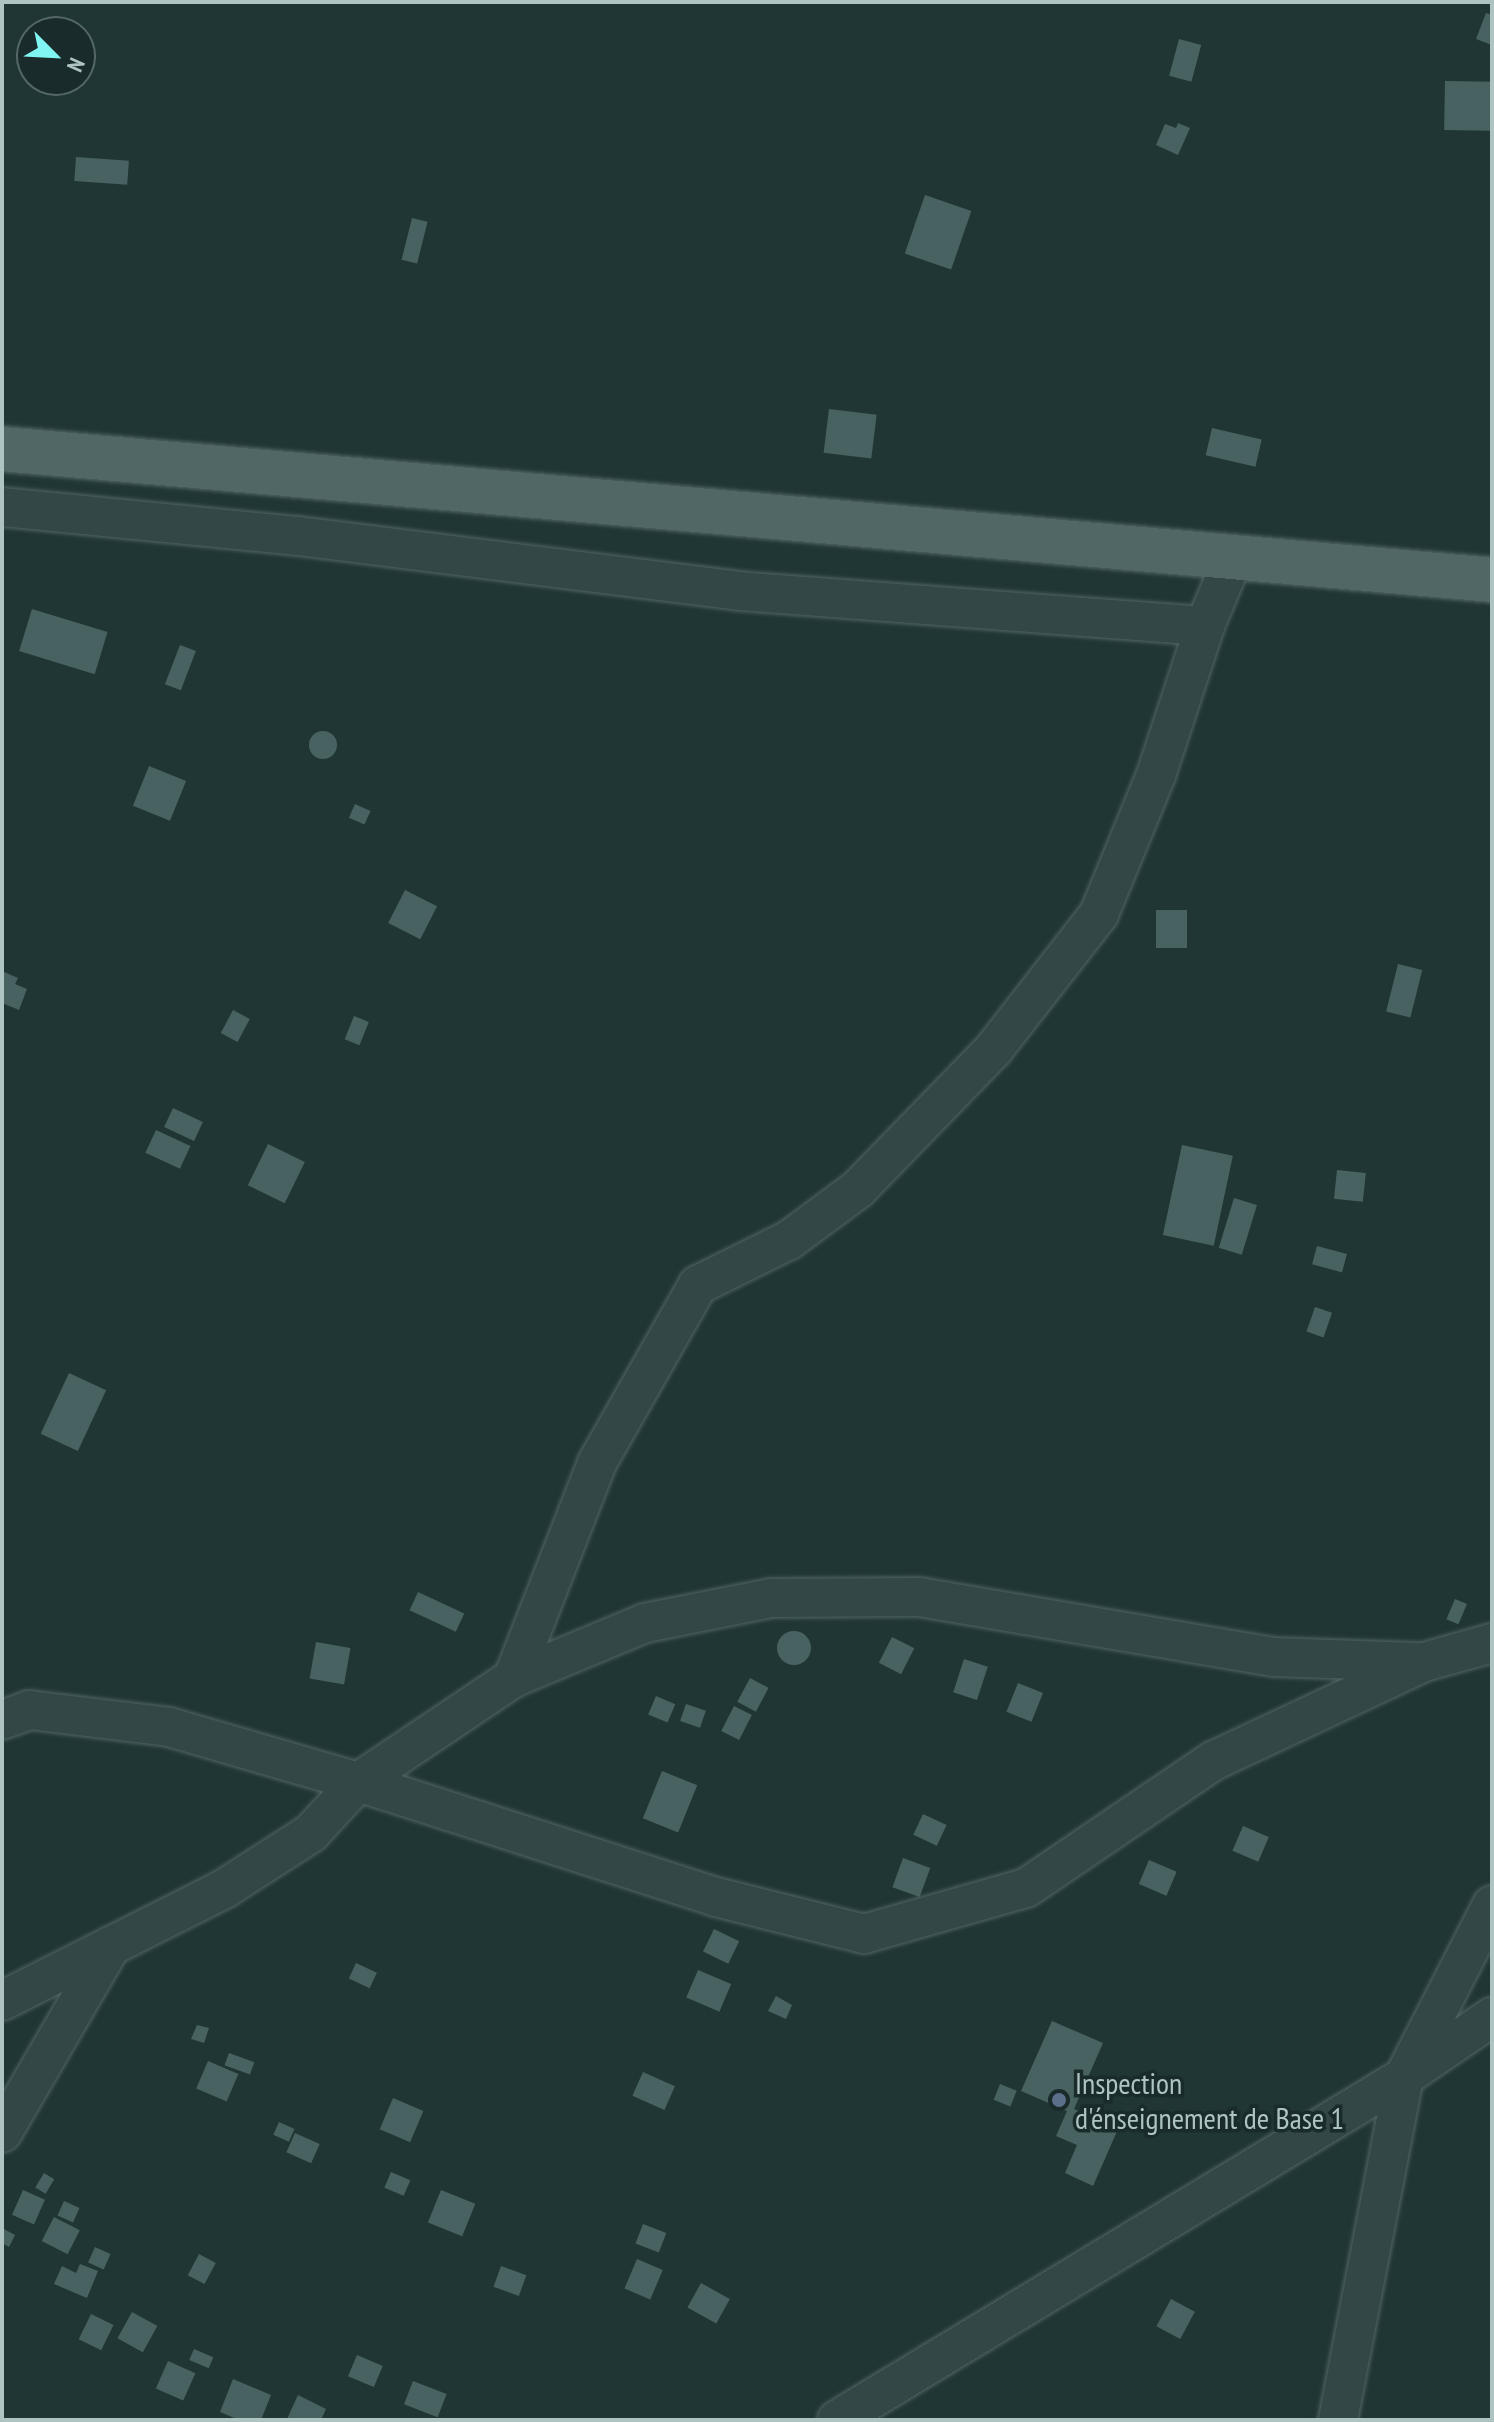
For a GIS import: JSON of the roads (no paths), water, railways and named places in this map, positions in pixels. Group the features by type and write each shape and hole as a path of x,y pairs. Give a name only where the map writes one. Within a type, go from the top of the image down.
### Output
{"main road":[{"path":"2,449 1232,561 1492,580"}],"street":[{"path":"2,507 298,536 739,591 1205,626"},
{"path":"513,1678 597,1463 698,1285 789,1240 858,1189 994,1049 1099,914 1156,775 1205,626 1232,561"},
{"path":"2,2001 224,1889 311,1833 358,1782 513,1678 645,1623 771,1598 919,1597 1273,1657 1424,1662"},
{"path":"2,1720 29,1710 169,1727 358,1782 716,1897 864,1934 1026,1888 1213,1761 1424,1662 1492,1643"},
{"path":"1338,2420 1404,2077 1492,1905"},
{"path":"2,2133 111,1946"},
{"path":"837,2420 1404,2077 1492,2017"}],"place":[{"name":"Inspection d'énseignement de Base 1","path":"1059,2100"}]}
